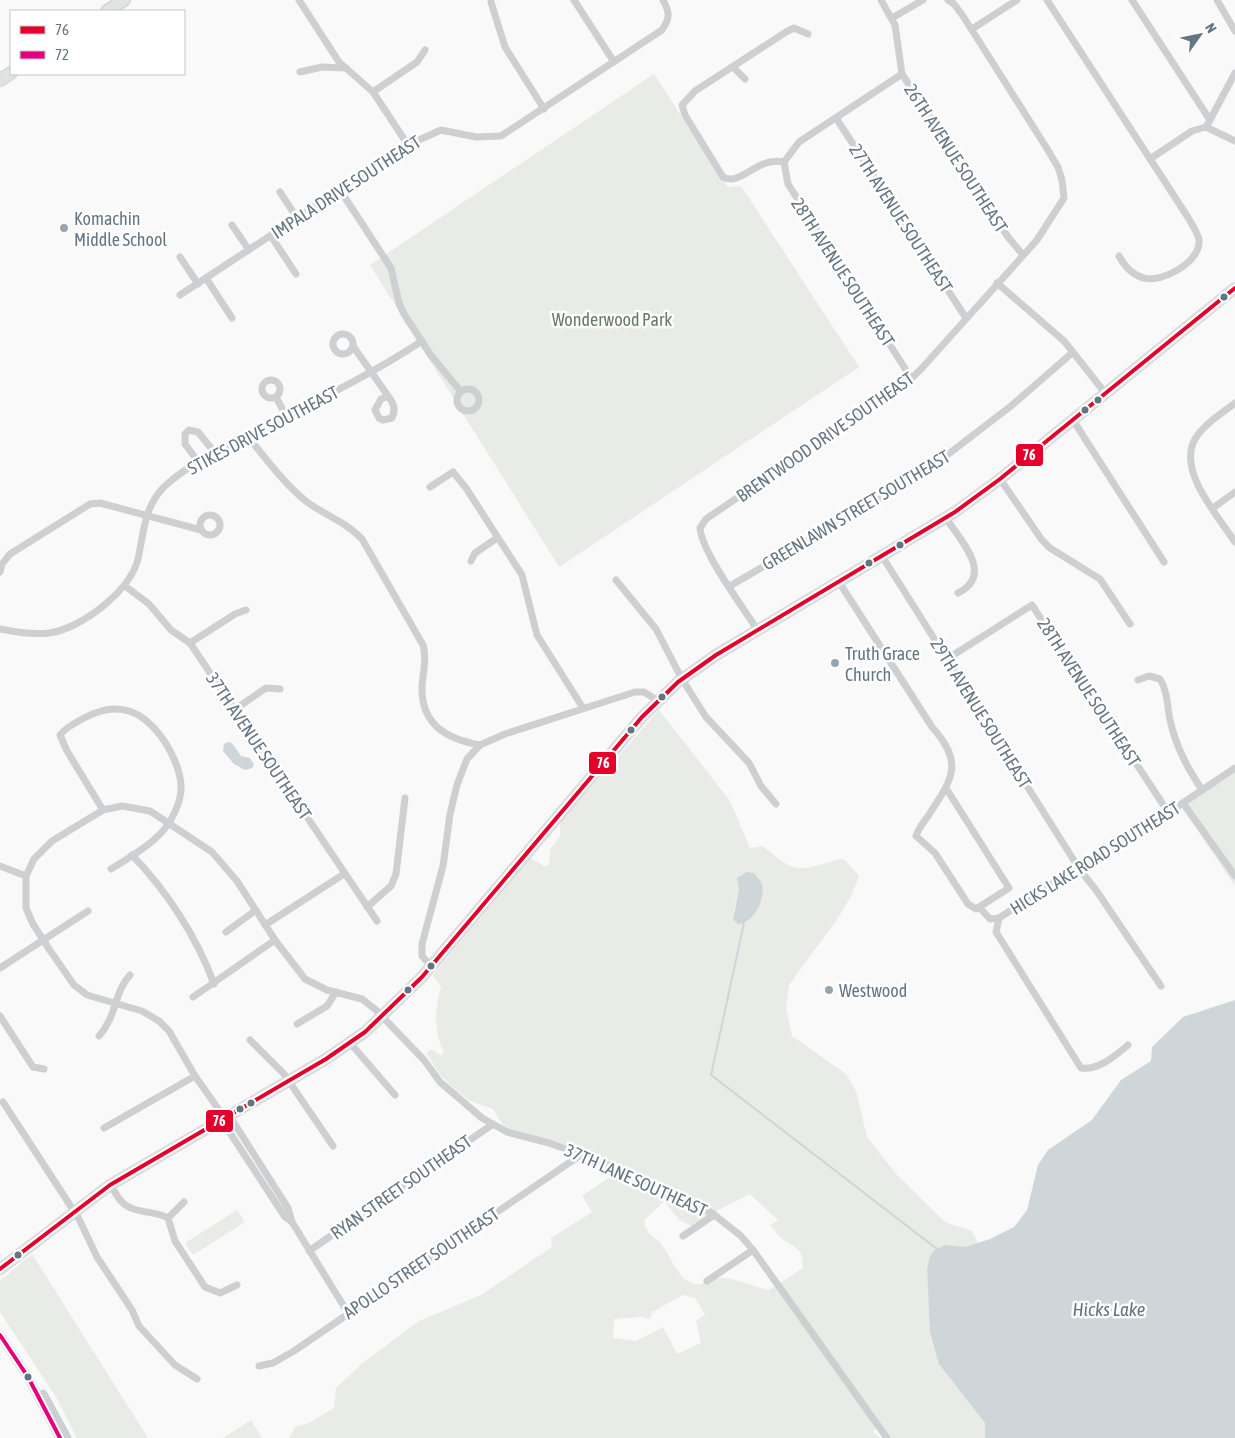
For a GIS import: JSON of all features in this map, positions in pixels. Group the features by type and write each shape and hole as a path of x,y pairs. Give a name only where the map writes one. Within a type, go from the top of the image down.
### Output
{"main road":[{"path":"109,10 124,0"},
{"path":"0,1269 110,1185 350,1044 383,1016 431,966 657,700 682,678 758,630 946,518 1000,479 1234,292"}],"street":[{"path":"299,0 346,68 373,92 408,145"},
{"path":"574,0 614,62"},
{"name":"IMPALA DRIVE SOUTHEAST","path":"180,295 408,145 441,130 476,137 502,136 662,30 669,20 670,14 663,0"},
{"name":"26TH AVENUE SOUTHEAST","path":"881,0 892,18 902,74 1008,237 1023,255"},
{"path":"892,18 923,0"},
{"name":"BRENTWOOD DRIVE SOUTHEAST","path":"758,630 701,539 700,528 706,520 912,378 1036,240 1064,198 1058,167 972,30 954,4 948,0"},
{"path":"972,30 1017,0"},
{"path":"1048,0 1196,232 1199,240 1198,248 1191,258 1177,269 1154,279 1133,274 1119,256"},
{"path":"1132,0 1208,124 1235,142"},
{"path":"1217,0 1235,30"},
{"path":"491,2 505,47 544,109"},
{"path":"808,34 794,28 733,66 695,92 682,104 684,116 723,177 736,180 769,160 784,162 799,142 902,74"},
{"path":"373,92 417,62 425,50"},
{"path":"733,66 745,79"},
{"path":"300,72 322,67 346,68"},
{"path":"1150,159 1192,131 1208,124 1235,73"},
{"name":"27TH AVENUE SOUTHEAST","path":"836,118 966,318"},
{"name":"28TH AVENUE SOUTHEAST","path":"784,162 788,184 912,378"},
{"path":"340,190 391,268 399,303 422,342 461,392"},
{"path":"280,192 297,218"},
{"path":"232,225 249,250"},
{"path":"271,236 296,274"},
{"path":"180,257 198,284"},
{"path":"206,278 232,318"},
{"path":"997,283 1064,341 1106,394"},
{"name":"STIKES DRIVE SOUTHEAST","path":"0,629 32,633 59,631 75,624 115,596 125,586 138,560 146,517 154,499 165,486 215,452 371,373 422,342"},
{"path":"353,346 388,396"},
{"name":"GREENLAWN STREET SOUTHEAST","path":"730,586 925,472 1011,406 1072,353"},
{"path":"276,397 286,416"},
{"path":"1235,403 1206,425 1194,440 1190,454 1191,470 1235,542"},
{"path":"1073,420 1164,562"},
{"path":"199,463 185,444 185,434 189,430 198,432 215,452"},
{"path":"247,436 295,492 320,511 348,526 362,538 423,645 426,656 422,699 433,724 444,735 480,745"},
{"path":"430,487 453,472 524,580 537,635 583,708"},
{"path":"1000,479 1042,540 1050,548 1100,579 1130,624"},
{"path":"1213,508 1235,492"},
{"path":"0,572 2,564 10,554 90,504 100,503 146,517 201,530"},
{"path":"946,518 970,555 974,567 974,574 969,586 958,593"},
{"path":"471,561 474,553 498,538"},
{"name":"29TH AVENUE SOUTHEAST","path":"882,556 1080,870 1161,986"},
{"path":"616,580 656,629 682,678 706,717 750,764 761,786 776,804"},
{"path":"839,582 932,727 948,746 952,765 946,788 1009,888 980,908"},
{"name":"37TH AVENUE SOUTHEAST","path":"125,586 149,604 171,630 190,643 377,921"},
{"name":"28TH AVENUE SOUTHEAST","path":"947,659 1032,605 1168,812"},
{"path":"190,643 236,614 246,610"},
{"path":"1138,680 1149,676 1160,679 1166,691 1170,719 1180,756 1202,790"},
{"path":"234,710 266,688 280,689"},
{"path":"431,966 422,956 422,948 443,866 450,814 457,785 467,759 480,745 505,734 583,708 641,691 657,700"},
{"path":"111,869 159,836 176,808 181,785 172,754 156,729 147,719 121,709 106,709 95,712 64,729 60,736 64,746 103,810 65,832 42,849 34,858 26,876 26,908 43,941 74,985 87,995 142,1011 159,1021 170,1031 196,1076 288,1208 292,1222 348,1313"},
{"name":"HICKS LAKE ROAD SOUTHEAST","path":"946,788 916,833 916,839 932,849 970,907 980,908 990,918 999,918 1064,876 1080,870 1235,768"},
{"path":"367,907 391,886 396,874 405,798"},
{"path":"1183,804 1235,876"},
{"name":"37TH LANE SOUTHEAST","path":"103,810 122,806 150,811 212,852 237,881 275,940 305,979 336,992 362,999 383,1016 430,1067 440,1082 482,1118 507,1132 582,1154 640,1178 714,1215 741,1236 753,1250 887,1438"},
{"path":"132,855 174,909 209,970 214,984"},
{"path":"0,866 26,876"},
{"path":"265,925 344,874"},
{"path":"226,932 256,910"},
{"path":"0,968 88,911"},
{"path":"999,918 996,932 1081,1068 1088,1069 1112,1058 1128,1045"},
{"path":"193,997 275,940"},
{"path":"99,1036 110,1024 120,989 130,975"},
{"path":"297,1024 327,1006 336,992"},
{"path":"0,1016 32,1067 44,1069"},
{"path":"250,1040 274,1062 289,1081 333,1146"},
{"path":"350,1044 395,1096"},
{"path":"104,1128 196,1076"},
{"path":"3,1102 73,1212 91,1242 97,1257 132,1310 139,1326 175,1365 197,1379"},
{"name":"RYAN STREET SOUTHEAST","path":"309,1251 492,1124"},
{"name":"APOLLO STREET SOUTHEAST","path":"259,1366 273,1363 294,1351 582,1154"},
{"path":"110,1185 123,1203 134,1209 161,1214 168,1218 175,1242 205,1286 220,1293 227,1292 237,1286"},
{"path":"168,1218 184,1202"},
{"path":"683,1236 714,1215"},
{"path":"707,1281 753,1250"},
{"path":"0,1335 28,1378 60,1438"},
{"path":"28,1378 42,1392 53,1409 67,1438"}],"green space":[{"name":"Wonderwood Park","path":"654,74 728,187 741,186 859,367 559,567 370,265"},
{"path":"659,710 730,801 750,848 763,846 783,862 798,868 806,868 840,859 845,860 859,876 851,896 838,918 789,985 786,1008 792,1036 846,1074 856,1091 867,1137 897,1175 945,1222 972,1231 978,1243 965,1247 946,1245 930,1256 927,1268 929,1300 963,1394 985,1423 985,1438 887,1438 878,1425 873,1432 881,1438 289,1438 295,1427 309,1423 334,1408 336,1388 364,1362 419,1321 481,1295 552,1247 551,1238 592,1212 582,1196 614,1174 588,1157 507,1132 493,1109 470,1101 456,1090 440,1075 427,1054 430,1049 441,1055 444,1052 438,1036 436,1020 437,1003 441,987 433,975 530,858 544,866 549,865 550,850 560,836 560,822","holes":["739,889 759,904 755,915 744,924 733,913","750,1194 778,1220 770,1225 781,1238 798,1249 802,1256 803,1268 769,1290 724,1278 718,1278 701,1284 687,1281 677,1270 659,1241 650,1234 644,1221 664,1201 679,1220 692,1226 712,1213","683,1295 695,1298 705,1315 696,1321 701,1343 677,1354 663,1327 636,1341 613,1338 614,1319 641,1317 650,1319 652,1312"]},
{"path":"1235,772 1235,886 1182,807"},
{"path":"237,1210 245,1222 193,1255 185,1243"},
{"path":"32,1254 148,1438 77,1438 56,1397 0,1312 0,1281"},
{"path":"251,1420 262,1438 223,1438"}],"water":[{"path":"232,743 241,756 250,758 254,765 252,768 245,770 234,764 223,751 224,744"},
{"path":"747,872 753,873 761,882 761,901 750,919 738,924 733,919 739,889 737,878"},
{"name":"Hicks Lake","path":"1235,1000 1235,1438 985,1438 985,1423 939,1364 930,1332 927,1268 930,1256 936,1249 946,1245 965,1247 990,1239 1014,1227 1027,1210 1038,1165 1048,1150 1092,1120 1121,1080 1151,1061 1152,1047 1183,1017"}],"waterway":[{"path":"744,923 711,1075 937,1249"}],"transit line":[{"name":"76","path":"0,1269 110,1185 326,1059 365,1032 422,977 642,717 678,682 716,655 955,512 1000,479 1235,288"},
{"name":"72","path":"0,1335 28,1377 60,1438"}],"place":[{"name":"Komachin Middle School","path":"64,228"},
{"name":"Truth Grace Church","path":"835,663"},
{"name":"Westwood","path":"829,990"}]}
